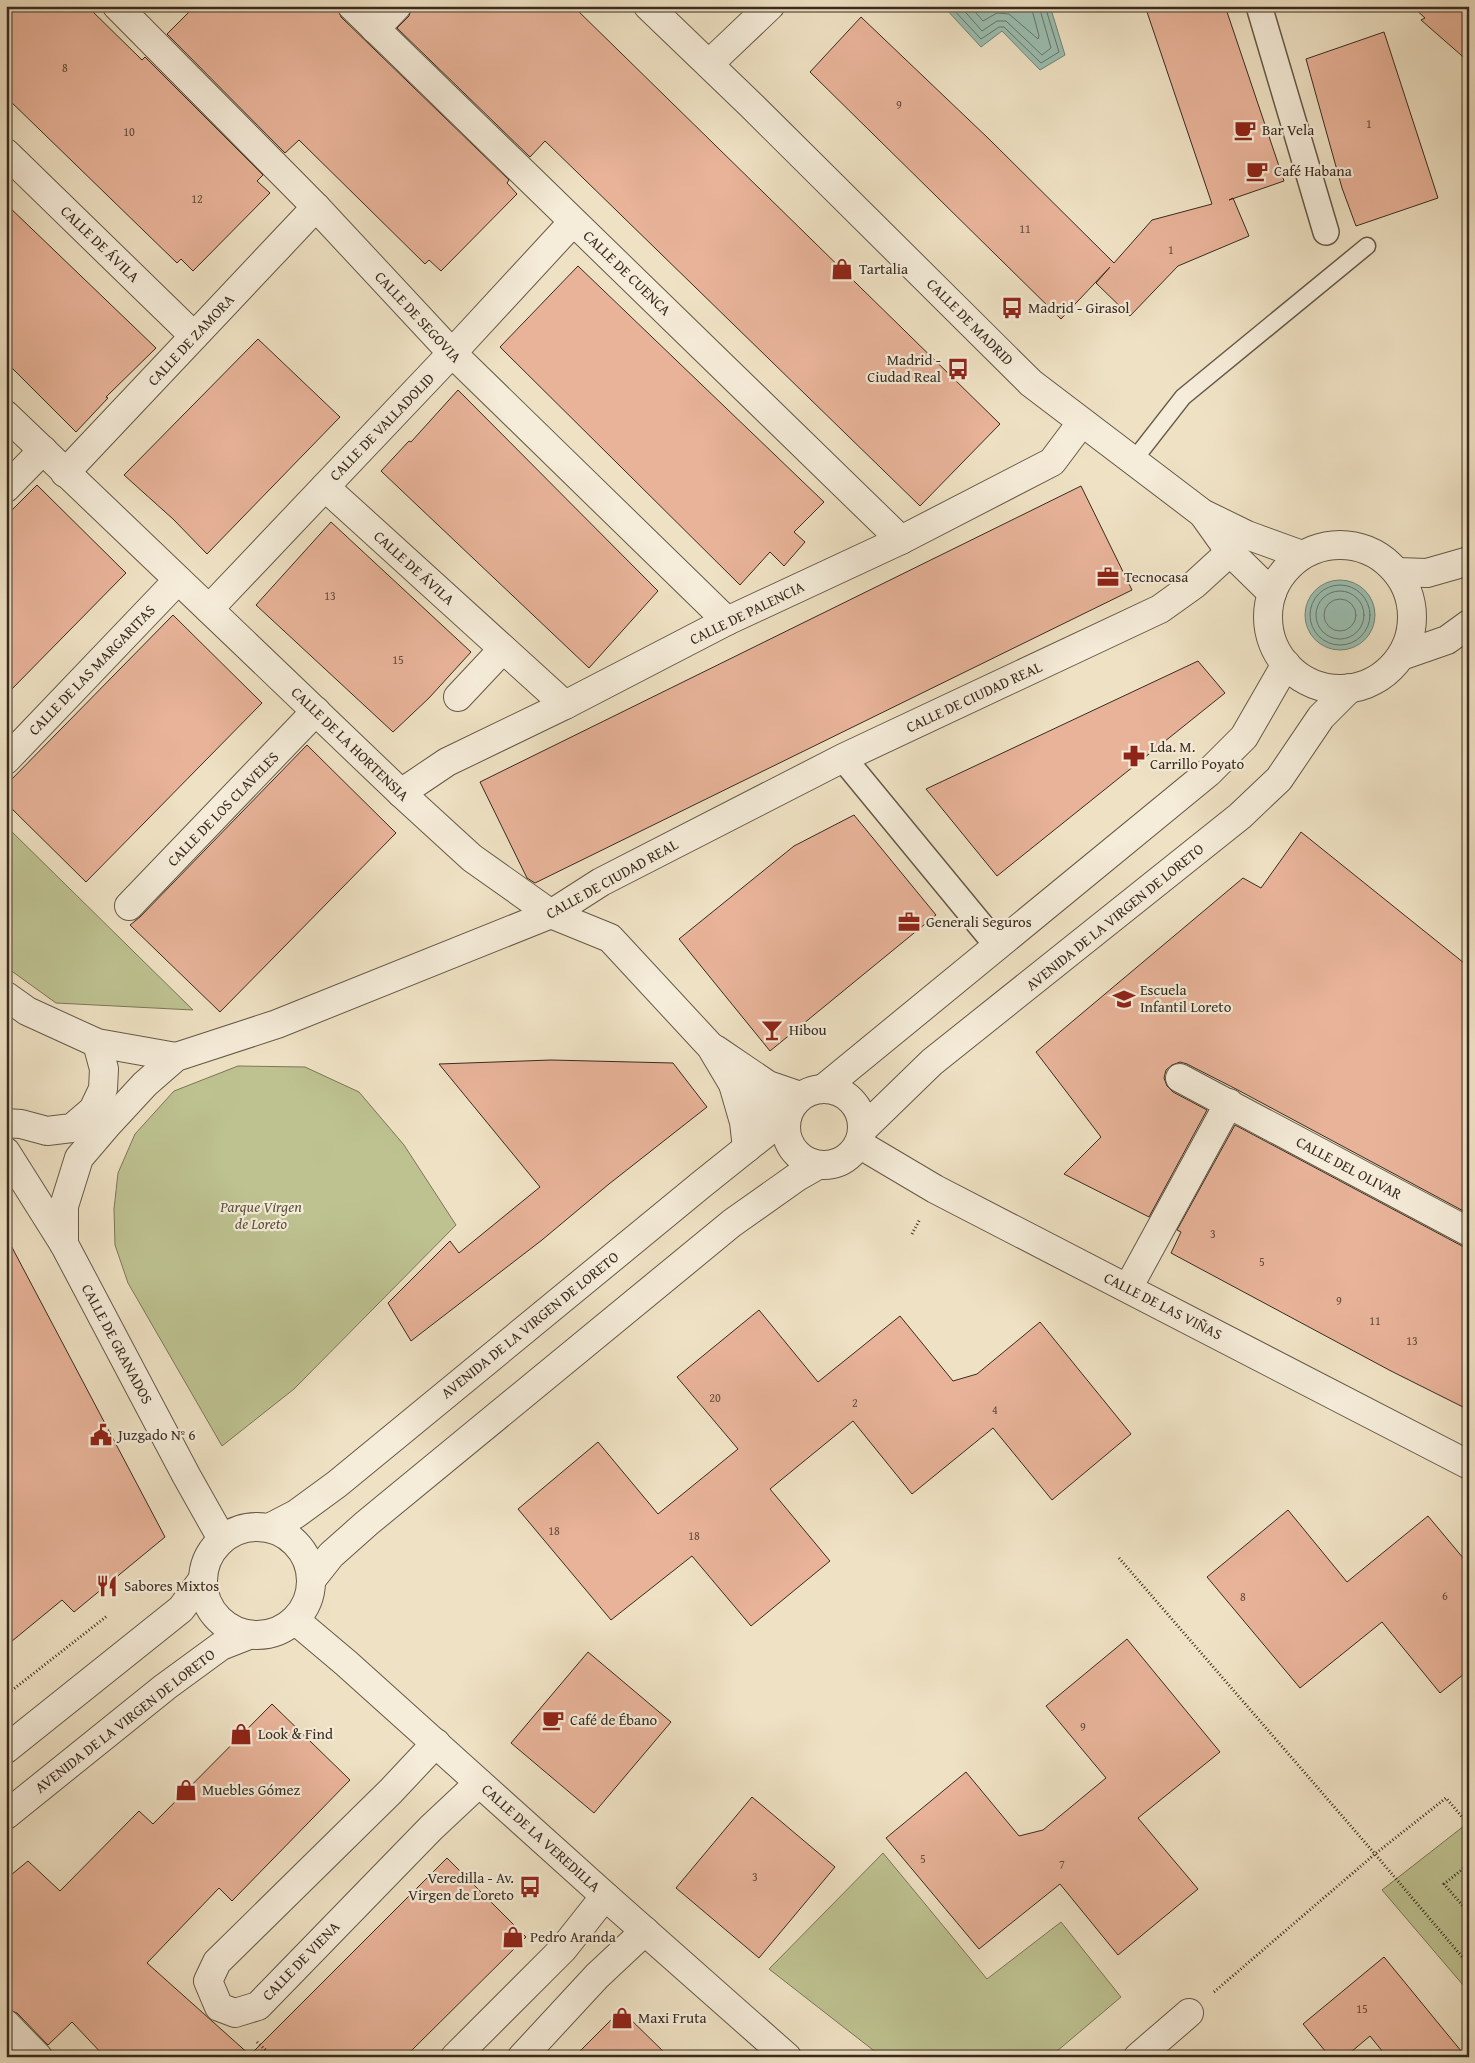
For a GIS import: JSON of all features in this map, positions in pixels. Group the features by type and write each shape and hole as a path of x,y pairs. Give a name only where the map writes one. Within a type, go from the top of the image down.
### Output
{"street":[{"name":"CALLE DE SEGOVIA","path":"117,6 316,207 452,353 727,620"},
{"name":"CALLE DE CUENCA","path":"352,6 902,540"},
{"path":"375,29 397,6"},
{"name":"CALLE DE MADRID","path":"648,6 1032,383 1202,513 1247,535 1302,555"},
{"path":"709,64 770,6"},
{"path":"1258,6 1326,232"},
{"name":"CALLE DE ÁVILA","path":"6,153 194,336"},
{"name":"CALLE DE ZAMORA","path":"65,473 316,207"},
{"name":"CALLE DE VALLADOLID","path":"208,609 574,222"},
{"name":"CALLE DE LA HORTENSIA","path":"6,415 401,793 472,858 551,914 610,938 712,1047 768,1085 804,1100"},
{"name":"CALLE DE PALENCIA","path":"401,793 447,762 565,705 727,620 902,540 1052,462 1082,422"},
{"path":"6,488 42,450"},
{"name":"CALLE DE ÁVILA","path":"325,487 565,705"},
{"name":"CALLE DE MADRID","path":"1202,513 1230,552 1272,593"},
{"path":"1326,545 1354,545 1378,555 1397,572 1408,591 1412,615 1410,637 1401,656 1388,671 1368,683 1350,688 1327,687 1306,680 1286,664 1273,642 1268,619 1272,593 1284,570 1302,555 1326,545"},
{"name":"CALLE DE CIUDAD REAL","path":"64,1244 64,1206 79,1158 139,1091 176,1057 277,1024 551,914 600,882 843,758 1160,609 1195,584 1230,552"},
{"path":"1397,572 1427,573 1469,561"},
{"name":"CALLE DE LAS MARGARITAS","path":"6,760 178,580"},
{"path":"1401,656 1447,640 1469,624"},
{"path":"458,697 503,649"},
{"name":"AVENIDA DE LA VIRGEN DE LORETO","path":"268,1528 296,1514 337,1484 804,1100 905,1024 997,945 1208,774 1244,737 1286,664"},
{"name":"AVENIDA DE LA VIRGEN DE LORETO","path":"312,1579 331,1555 367,1523 732,1223 797,1177 818,1166 830,1166 842,1161 852,1154 861,1136 932,1062 1240,816 1279,779 1321,717 1350,688"},
{"name":"CALLE DE LOS CLAVELES","path":"129,906 316,711"},
{"path":"843,758 997,945"},
{"path":"6,996 27,1011 97,1042 176,1057"},
{"path":"6,1123 21,1124 47,1131 72,1128 93,1110 103,1089 104,1069 97,1042"},
{"name":"CALLE DE LA HORTENSIA","path":"712,1047 733,1084 744,1122 747,1148"},
{"name":"CALLE DEL OLIVAR","path":"1180,1078 1469,1232"},
{"name":"CALLE DE LA HORTENSIA","path":"733,1084 764,1109 804,1100"},
{"path":"818,1166 803,1159 791,1148 786,1133 804,1100 839,1091 852,1100 861,1113 861,1136"},
{"path":"1128,1288 1229,1103"},
{"name":"CALLE DE LAS VIÑAS","path":"861,1136 935,1189 1469,1465"},
{"name":"CALLE DE GRANADOS","path":"6,1152 64,1244 222,1539"},
{"path":"252,1527 268,1528 290,1538 306,1556 312,1579 307,1601 295,1620 281,1630 266,1634 249,1634 234,1630 221,1621 211,1609 205,1595 203,1579 206,1564 212,1550 222,1539 236,1531 252,1527"},
{"path":"6,1749 181,1609 203,1579"},
{"name":"CALLE DE LA VEREDILLA","path":"295,1620 645,1931 780,2054"},
{"name":"AVENIDA DE LA VIRGEN DE LORETO","path":"6,1814 165,1687 221,1646 249,1634"},
{"name":"CALLE DE VIENA","path":"436,1744 384,1798 217,1962 208,1981 219,2007 235,2014 258,2006 431,1828 479,1783"},
{"path":"455,2057 563,1949 605,1896"},
{"path":"522,2057 597,1976 645,1931"},
{"path":"1138,2057 1189,2013"},
{"path":"6,2024 38,2057"}],"lane":[{"path":"1133,461 1183,397 1367,246"}],"path":[{"path":"1119,1558 1376,1854 1469,1965"},
{"path":"6,1695 107,1616"},
{"path":"1189,2013 1376,1854 1446,1798 1469,1824"},
{"path":"1469,1864 1444,1884 1469,1913"}],"green space":[{"path":"6,826 193,1010 56,1003 6,967"},
{"name":"Parque Virgen de Loreto","path":"238,1066 305,1067 359,1092 404,1145 456,1225 294,1389 222,1446 128,1283 115,1245 114,1209 118,1173 135,1134 174,1091"},
{"path":"1469,1822 1469,1992 1382,1890"},
{"path":"883,1853 987,1979 1061,1922 1121,1997 1050,2057 882,2057 769,1969"}],"water":[{"path":"947,6 1050,6 1065,55 1040,70 1002,31 981,47 945,8"},
{"path":"1333,580 1347,580 1360,586 1369,595 1375,608 1373,628 1365,640 1347,650 1333,650 1320,644 1311,635 1305,622 1305,608 1311,595 1320,586"}],"building":[{"path":"6,6 87,6 142,60 145,57 263,175 257,181 270,193 193,271 181,259 177,263 6,97"},
{"path":"195,6 337,6 341,17 509,180 507,183 517,194 441,271 429,260 425,264 299,140 285,153 167,34"},
{"path":"412,6 573,6 1000,424 920,506 545,141 530,157 397,28 409,16"},
{"path":"1145,6 1225,6 1284,181 1233,199 1249,236 1178,266 1130,316 1096,283 1110,267 1061,319 810,72 861,17 989,139 1114,263 1152,220 1212,204"},
{"path":"1412,6 1469,6 1469,62 1421,20 1425,18"},
{"path":"1384,32 1438,198 1356,226 1342,188 1306,59"},
{"path":"6,204 156,348 106,397 108,398 76,432 6,362"},
{"path":"578,266 824,502 794,532 805,542 784,566 770,552 740,585 500,347"},
{"path":"258,339 340,417 207,554 173,519 124,475"},
{"path":"458,390 658,591 589,668 381,471 409,441 411,442"},
{"path":"37,485 126,573 6,695 6,516"},
{"path":"1081,486 1132,590 535,883 527,878 480,782"},
{"path":"331,522 471,652 429,698 393,732 256,605"},
{"path":"173,615 262,703 86,882 6,803 6,785"},
{"path":"1198,661 1225,693 997,876 926,789"},
{"path":"307,745 396,833 220,1012 130,925 140,917"},
{"path":"854,815 936,915 770,1051 679,939 794,846"},
{"path":"1301,832 1469,967 1469,1214 1236,1089 1180,1062 1166,1070 1164,1078 1167,1086 1173,1092 1207,1110 1149,1217 1064,1174 1101,1137 1036,1052 1243,878 1261,888"},
{"path":"551,1060 673,1063 707,1107 609,1184 542,1240 411,1341 388,1303 450,1241 459,1253 540,1187 439,1064"},
{"path":"1235,1125 1469,1248 1469,1410 1391,1371 1171,1253 1181,1232 1177,1230"},
{"path":"6,1236 165,1537 74,1612 62,1600 6,1646"},
{"path":"759,1310 818,1382 900,1316 953,1381 977,1374 1040,1322 1131,1434 1052,1500 993,1428 912,1494 853,1421 770,1489 830,1561 751,1626 692,1556 611,1620 518,1509 598,1442 658,1514 738,1449 677,1377"},
{"path":"1288,1510 1347,1582 1428,1516 1469,1565 1469,1670 1440,1693 1382,1622 1300,1688 1207,1577"},
{"path":"1127,1639 1220,1752 1138,1818 1198,1889 1118,1955 1060,1884 979,1949 886,1838 966,1772 1019,1836 1043,1830 1106,1778 1046,1706"},
{"path":"588,1652 671,1722 594,1813 511,1743"},
{"path":"272,1704 350,1780 232,1901 219,1888 147,1963 250,2055 447,1858 526,1937 405,2057 105,2057 72,2022 48,2045 17,2013 6,2009 6,1879 28,1861 60,1891 139,1811 153,1824"},
{"path":"752,1797 835,1867 759,1958 676,1888"},
{"path":"1384,1957 1466,2057 1387,2057 1370,2036 1345,2057 1330,2057 1303,2024"},
{"path":"621,2010 669,2057 574,2057"},
{"path":"6,2047 16,2057 6,2057"}],"place":[{"name":"Bar Vela","path":"1245,130"},
{"name":"Café Habana","path":"1257,171"},
{"name":"Tartalia","path":"842,269"},
{"name":"Madrid - Girasol","path":"1012,308"},
{"name":"Madrid - Ciudad Real","path":"958,369"},
{"name":"Tecnocasa","path":"1108,577"},
{"name":"Lda. M. Carrillo Poyato","path":"1134,756"},
{"name":"Generali Seguros","path":"909,922"},
{"name":"Escuela Infantil Loreto","path":"1124,999"},
{"name":"Hibou","path":"772,1030"},
{"name":"Juzgado Nº 6","path":"101,1435"},
{"name":"Sabores Mixtos","path":"107,1586"},
{"name":"Café de Ébano","path":"553,1720"},
{"name":"Look & Find","path":"241,1734"},
{"name":"Muebles Gómez","path":"186,1790"},
{"name":"Veredilla - Av. Virgen de Loreto","path":"530,1887"},
{"name":"Pedro Aranda","path":"513,1937"},
{"name":"Maxi Fruta","path":"622,2018"}]}
